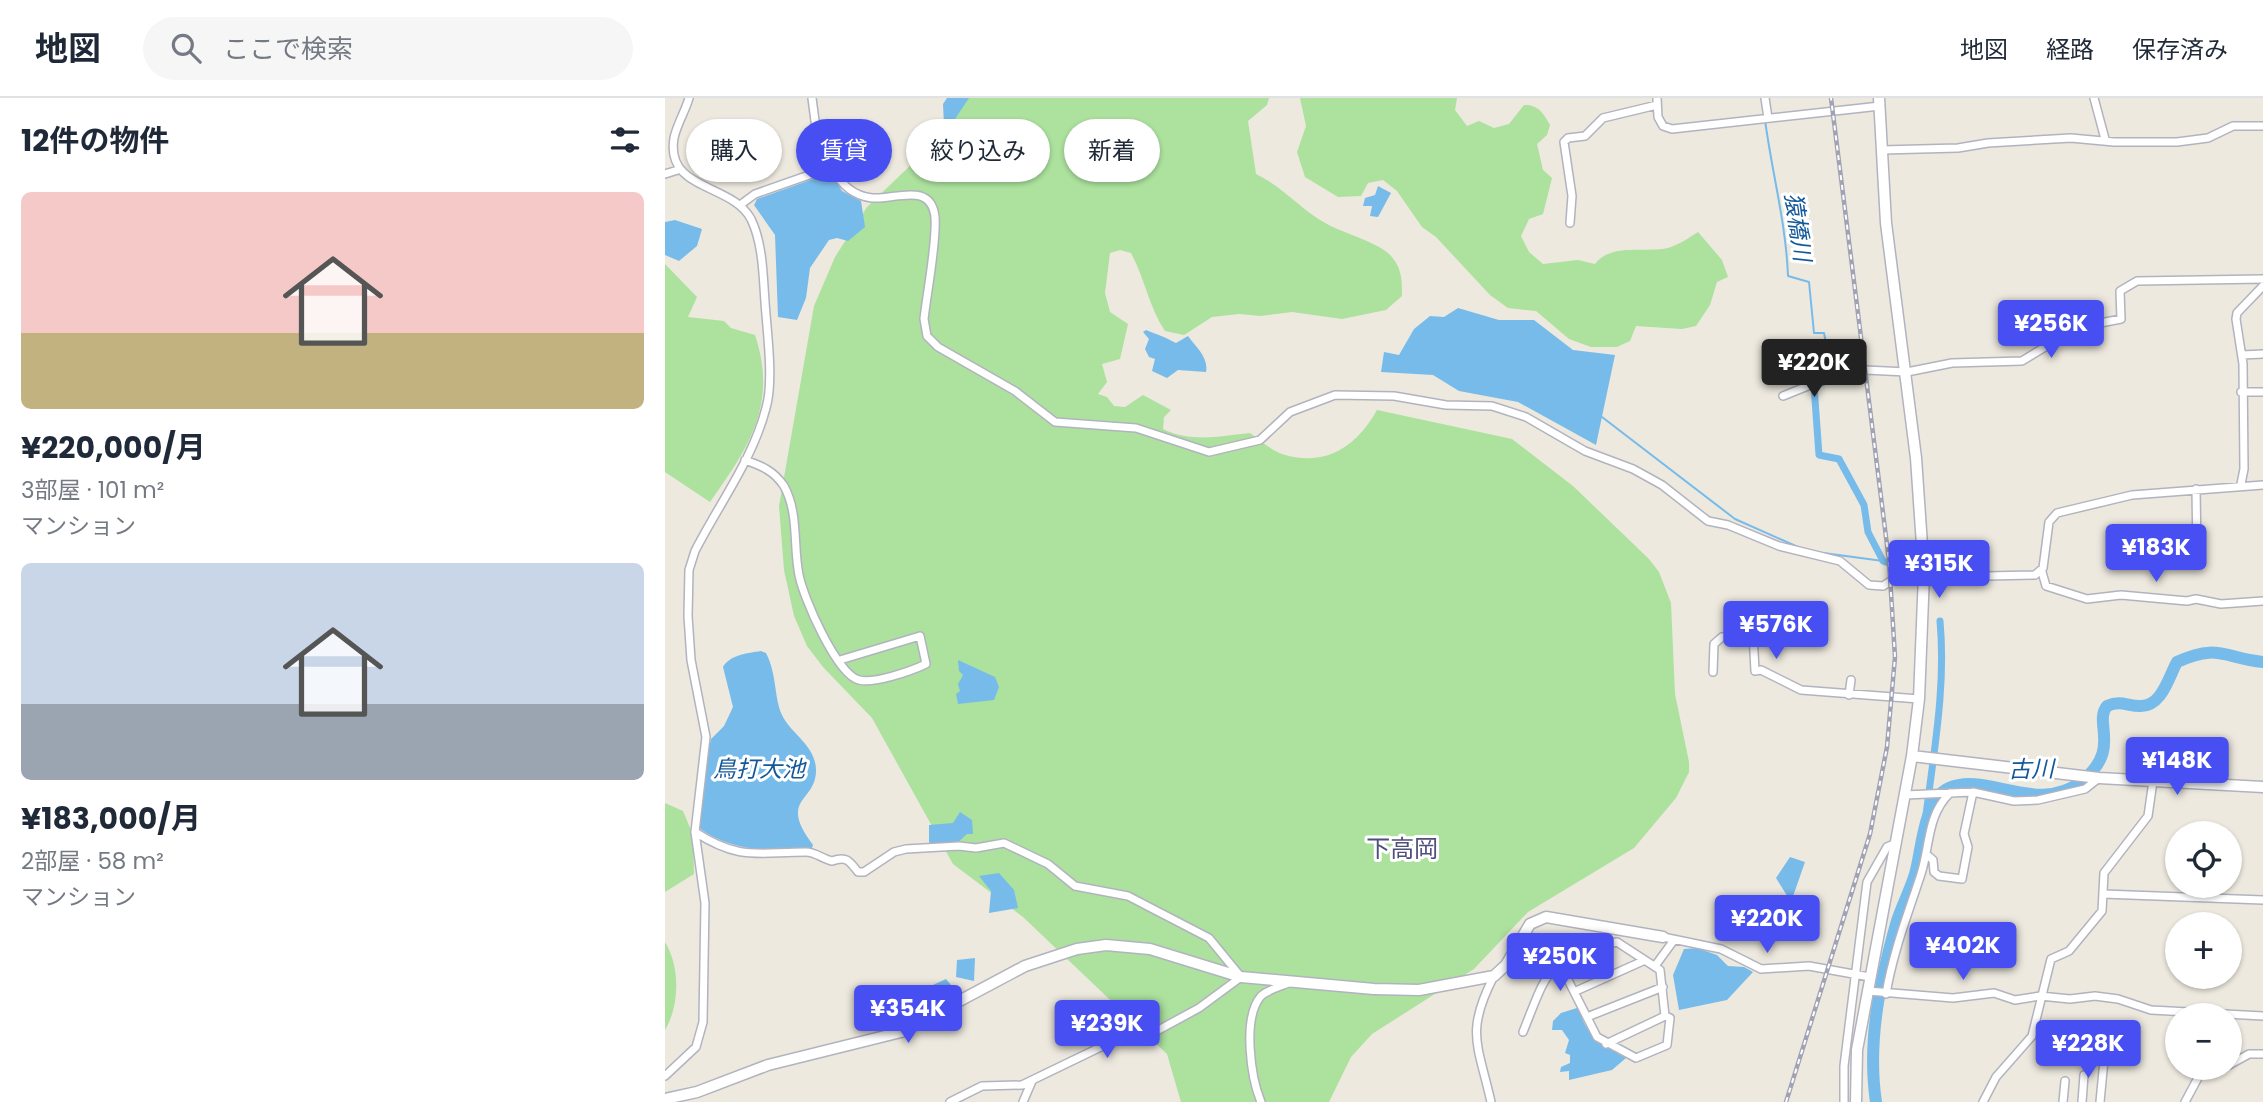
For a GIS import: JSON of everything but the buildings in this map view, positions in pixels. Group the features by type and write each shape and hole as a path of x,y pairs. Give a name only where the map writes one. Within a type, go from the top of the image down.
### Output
{"street":[{"path":"665,1076 697,1047 703,1021 705,903 695,832 706,737 688,640 689,570 709,524 745,460 767,407 768,379 762,264 756,232 740,205 689,179 678,170 674,157 674,138 689,98"},
{"path":"812,98 815,119"},
{"path":"1765,98 1766,118"},
{"path":"2094,98 2105,139"},
{"path":"1570,223 1572,197 1564,142 1568,138 1585,136 1603,118 1657,102 1663,126 1672,129 1879,102 1891,271 1907,372 1924,571 1919,699 1912,756 1870,977 1871,991 1857,1050 1856,1102"},
{"path":"1882,150 1958,148 1988,143 2071,138 2105,139 2114,142 2177,142 2208,138 2234,126 2263,126"},
{"path":"665,174 678,170"},
{"path":"740,205 755,194 796,180"},
{"path":"841,182 860,195 872,198 913,194 925,199 935,217 925,319 927,336 938,347 1015,391 1055,422 1136,428 1209,452 1260,440 1290,412 1335,395 1394,396 1445,405 1492,406 1526,417 1585,451 1633,468 1662,485 1708,521 1728,525 1779,546 1840,561 1869,585 1884,586 1907,570 1924,571 1938,577 2030,576 2042,572"},
{"path":"1783,396 1838,373 1865,370 1907,372 1952,363 2022,361 2050,344 2064,330 2121,319 2120,291 2137,281 2263,279"},
{"path":"2241,484 2244,469 2242,355 2237,313 2263,286"},
{"path":"2242,355 2263,354"},
{"path":"2241,392 2263,392"},
{"path":"745,460 768,468 789,498 799,575 805,597 818,629 840,660 860,681 897,675 926,664 920,636 840,660"},
{"path":"2263,485 2241,484 2132,495 2057,513 2049,522 2042,572 2046,586 2087,599 2121,595 2187,601 2196,599 2221,604 2263,601"},
{"path":"2196,489 2197,553"},
{"path":"1713,672 1714,644 1722,637 1753,633 1755,671 1761,670 1801,690 1919,699"},
{"path":"1849,695 1851,680"},
{"path":"1912,756 2097,778 2263,787 2263,777"},
{"path":"1905,795 1973,792 2014,801 2038,800 2085,789 2097,778"},
{"path":"1983,1102 1996,1077 2032,1036 2051,958 2069,951 2102,911 2104,873 2129,844 2134,830 2148,816 2153,781"},
{"path":"1926,854 1939,876 1962,879 1968,847 1964,834 1973,792"},
{"path":"1885,994 1926,854 1934,815 1948,793"},
{"path":"695,832 725,847 751,854 808,852 832,861 842,857 848,859 858,872 864,872 894,852 906,849 959,846 977,848 1004,843 1048,864 1075,886 1128,896 1209,938 1241,976"},
{"path":"1844,1102 1844,1066 1867,883 1887,847 1896,843"},
{"path":"2103,894 2263,900"},
{"path":"1491,1102 1475,1029 1482,1000 1494,976 1506,965 1530,924 1537,919 1556,918 1721,949 1761,969 1802,966 1870,977"},
{"path":"1655,966 1674,940"},
{"path":"1523,1032 1547,974 1564,959 1616,942 1655,966 1662,975 1665,1016 1669,1018 1671,1026 1667,1045 1636,1058 1597,1037 1576,991 1567,978 1564,959"},
{"path":"675,1100 753,1070 901,1032 1025,966 1077,949 1106,945 1150,949 1241,976 1374,989 1419,990 1494,976"},
{"path":"1576,991 1643,961"},
{"path":"950,1102 982,1086 1014,1086 1032,1080 1049,1069 1084,1057 1111,1042 1167,1026 1241,976"},
{"path":"1261,1102 1250,1067 1255,1005 1263,994 1293,981"},
{"path":"1587,1017 1663,987"},
{"path":"1871,991 1953,998 1994,993 2015,1000 2040,996 2095,996 2151,1010 2263,1016"},
{"path":"1606,1044 1665,1016"},
{"path":"2242,1058 2249,1054 2263,1054"},
{"path":"2100,1102 2103,1060"},
{"path":"2082,1102 2084,1075"},
{"path":"1023,1102 1032,1080"},
{"path":"2185,1102 2197,1080"},
{"path":"2063,1102 2065,1081"}],"green space":[{"path":"957,98 1269,98 1267,105 1248,121 1256,174 1327,224 1386,251 1399,270 1402,296 1386,310 1342,319 1292,312 1212,317 1184,335 1165,331 1131,253 1120,250 1110,253 1105,293 1110,312 1128,324 1120,359 1102,364 1107,382 1098,394 1107,397 1114,406 1125,407 1143,395 1171,410 1164,417 1163,429 1173,433 1206,437 1250,433 1278,452 1298,458 1326,456 1339,451 1360,434 1377,410 1512,439 1573,486 1649,559 1659,572 1671,603 1675,694 1689,762 1689,772 1676,798 1634,848 1528,912 1474,969 1372,1034 1351,1057 1329,1102 1181,1102 1167,1054 1023,917 953,864 872,718 823,667 807,646 794,616 784,570 779,506 814,306 835,257 867,207 906,170 906,182 1050,182 1050,119 950,119"},
{"path":"1300,98 1457,98 1455,110 1467,126 1479,121 1494,128 1509,124 1524,105 1533,106 1543,113 1550,125 1547,135 1537,144 1543,170 1552,178 1543,214 1529,219 1521,236 1529,252 1543,264 1578,260 1595,264 1602,257 1619,251 1668,248 1698,232 1722,260 1728,277 1717,282 1710,305 1696,326 1682,329 1636,326 1630,341 1617,347 1591,347 1569,339 1536,311 1508,308 1490,295 1436,237 1422,227 1397,191 1383,180 1368,183 1361,196 1338,197 1305,177 1297,152 1306,126"},
{"path":"665,264 697,297 688,317 724,321 731,328 755,335 761,360 763,382 756,424 737,462 710,502 665,472"},
{"path":"665,803 683,811 693,835 694,874 665,892"},
{"path":"665,942 676,974 676,997 665,1030"}],"water":[{"path":"947,98 969,98 955,119 944,119 943,104"},
{"path":"805,182 837,182 842,191 861,201 865,227 848,241 837,238 829,240 810,268 806,298 797,320 778,317 775,235 754,205 757,199"},
{"path":"1378,186 1391,193 1378,217 1370,216 1372,206 1363,206 1365,198 1375,195"},
{"path":"675,220 702,229 697,246 679,261 665,255 665,222"},
{"path":"1458,308 1499,320 1534,320 1573,350 1615,355 1596,445 1518,402 1459,391 1433,375 1381,372 1384,352 1399,355 1414,329 1430,316 1444,317"},
{"path":"1146,330 1176,343 1188,336 1204,357 1206,372 1178,370 1167,378 1152,371 1155,359 1149,357 1145,349 1149,339 1143,332"},
{"name":"鳥打大池","path":"761,651 766,653 770,661 782,715 807,746 815,761 815,780 798,809 798,818 813,845 812,848 767,850 739,846 699,828 702,783 711,739 724,726 733,707 723,667 734,657"},
{"path":"958,660 995,677 999,687 994,700 958,704 956,694 960,691 958,684 963,675 959,671"},
{"path":"960,812 972,820 973,834 967,834 956,844 932,846 929,842 929,825 953,823"},
{"path":"1790,857 1805,862 1791,902 1776,878"},
{"path":"999,873 1014,890 1018,908 989,913 991,891 979,876"},
{"path":"1697,948 1717,955 1728,966 1744,967 1753,972 1727,1000 1679,1010 1673,975 1684,949"},
{"path":"975,958 974,981 956,977 957,960"},
{"path":"946,979 956,991 950,992 949,997 941,1002 928,1000 924,989"},
{"path":"1090,1007 1079,1043 1071,1037 1065,1011"},
{"path":"1580,1007 1581,1016 1590,1032 1626,1058 1612,1070 1569,1080 1569,1071 1560,1072 1561,1067 1570,1063 1570,1055 1565,1053 1569,1040 1562,1030 1552,1030 1553,1021 1561,1013"}],"waterway":[{"name":"猿橋川","path":"1765,120 1782,217 1788,276 1809,282 1814,333 1824,333 1828,354 1836,371"},
{"path":"1822,383 1814,386 1819,455 1839,459 1864,505 1868,532 1883,561 1905,569"},
{"path":"1602,417 1735,519 1798,547"},
{"path":"1816,552 1883,561"},
{"path":"1926,815 1940,694 1940,621"},
{"name":"古川","path":"1876,1102 1874,1034 1885,967 1896,924 1915,874 1925,826 1940,794 1964,784 2030,794 2065,791 2082,781 2101,758 2104,748 2103,720 2107,706 2120,703 2140,706 2154,702 2164,690 2177,662 2191,656 2221,653 2263,662"}],"railway":[{"path":"1786,1102 1870,834 1887,747 1895,657 1889,561 1831,98"}],"district":[{"name":"下高岡","path":"1402,849"}]}
